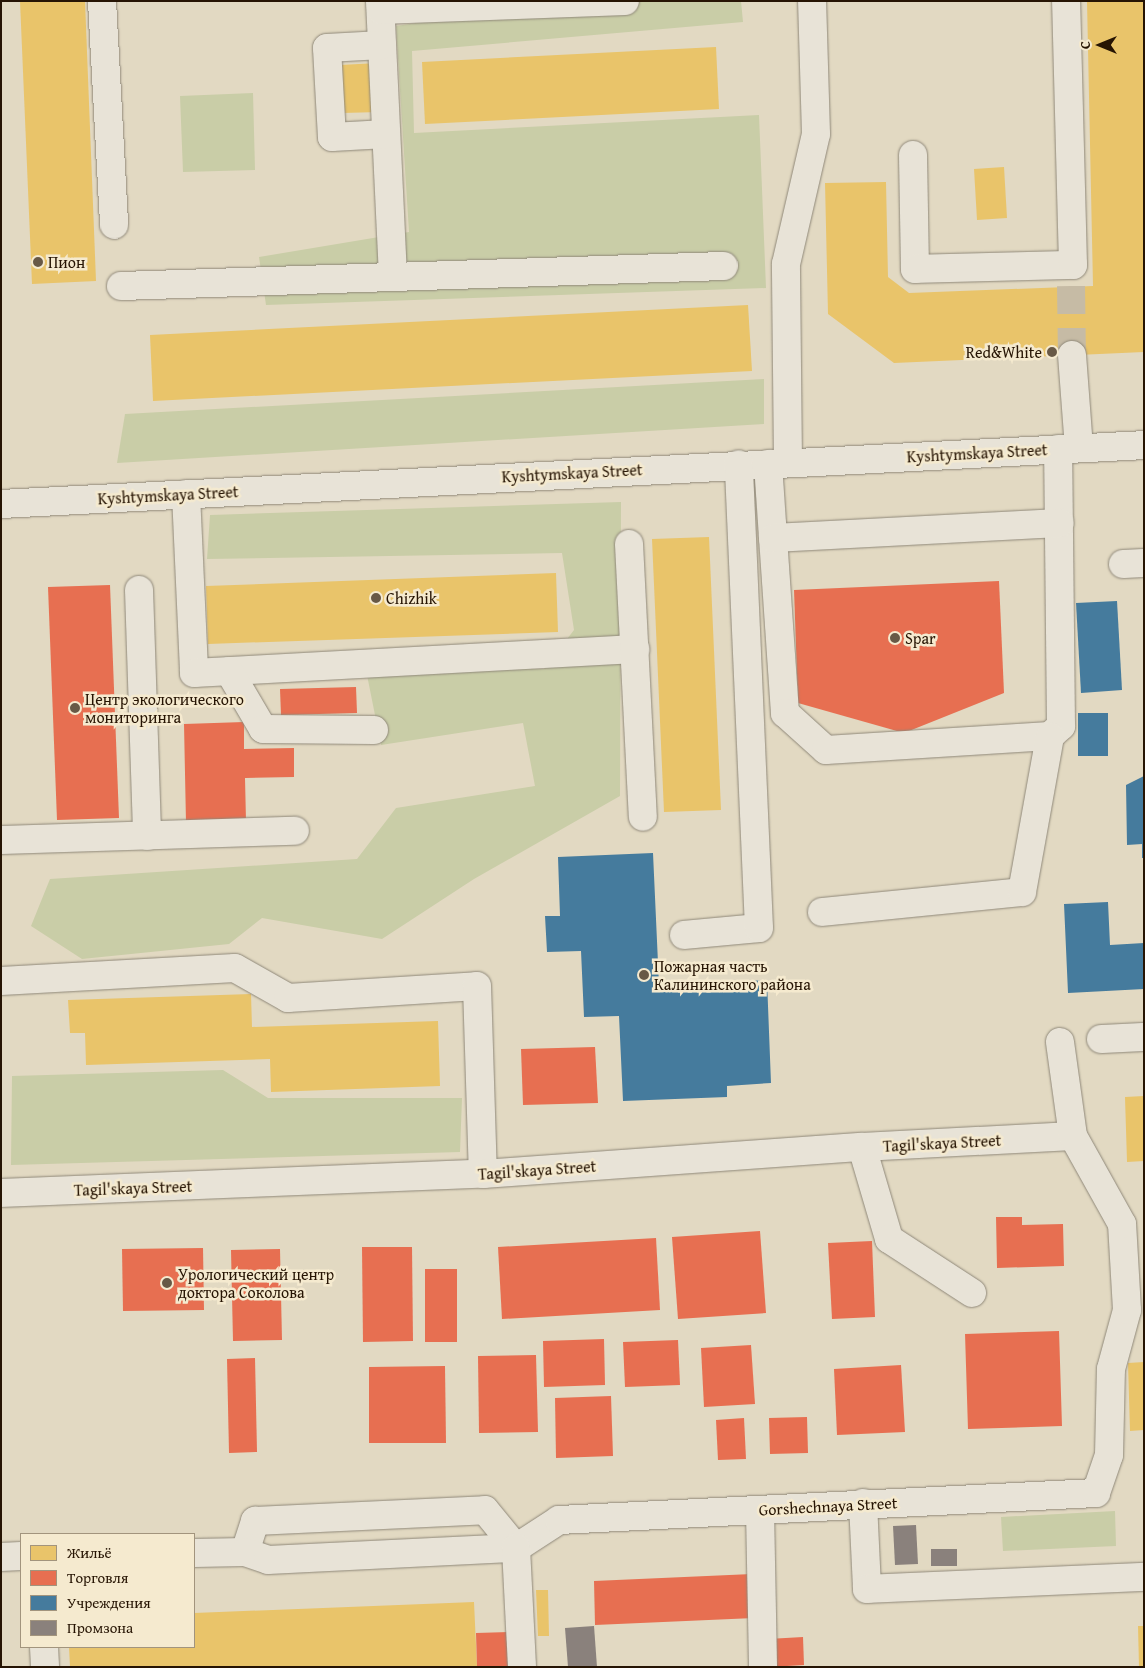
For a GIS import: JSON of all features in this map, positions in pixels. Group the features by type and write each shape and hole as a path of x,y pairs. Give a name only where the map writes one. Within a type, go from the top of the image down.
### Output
{"street":[{"path":"102,1 114,225"},
{"path":"392,277 381,6 625,1"},
{"path":"812,1 816,134 786,264 773,538 785,713 826,750 1050,736"},
{"path":"913,155 915,268 1072,276 1066,1"},
{"path":"382,45 327,48 332,137 386,134"},
{"path":"121,286 724,266"},
{"path":"822,912 1022,892 1050,736 1061,726 1060,523 1068,448 1072,355"},
{"name":"Kyshtymskaya Street","path":"1,504 739,464 1144,445"},
{"path":"684,935 759,928 739,464"},
{"path":"186,494 194,673 635,649"},
{"path":"773,538 1060,523"},
{"path":"630,544 643,817"},
{"path":"139,590 147,836"},
{"path":"229,671 263,729 374,730"},
{"path":"1,840 295,831"},
{"path":"1,981 235,968 288,998 477,986 483,1174"},
{"path":"1101,1039 1144,1037"},
{"path":"1060,1042 1073,1136 1122,1224 1136,1310"},
{"name":"Tagil'skaya Street","path":"1,1193 483,1174 862,1147 1073,1136"},
{"path":"862,1147 889,1239 972,1292"},
{"name":"Gorshechnaya Street","path":"516,1548 559,1520 863,1503 1096,1493 1109,1455 1111,1369 1136,1310"},
{"path":"863,1503 868,1589 1144,1577"},
{"path":"245,1552 256,1521 486,1510 516,1548 522,1667"},
{"path":"760,1510 763,1667"},
{"path":"195,1553 245,1552 268,1560 516,1548"},
{"path":"1,1557 20,1556"},
{"path":"44,1648 45,1667"}],"green space":[{"path":"434,1 741,1 743,22 412,51 414,133 759,115 766,288 266,305 259,257 409,232 396,26 436,20"},
{"path":"253,93 255,170 183,172 180,96"},
{"path":"764,379 764,424 117,463 125,414"},
{"path":"621,502 620,796 474,879 382,939 262,918 229,944 82,959 31,926 50,879 357,859 396,808 535,786 523,723 381,745 364,660 544,669 574,630 562,553 207,559 210,515"},
{"path":"223,1070 268,1098 462,1098 460,1152 11,1165 12,1076"},
{"path":"1115,1511 1116,1546 1003,1551 1001,1517"}],"building: Жильё":[{"path":"20,1 85,1 96,281 32,284"},
{"path":"1087,1 1144,1 1144,352 894,363 828,314 825,183 886,182 888,277 909,293 1093,286"},
{"path":"716,47 719,109 425,124 422,62"},
{"path":"378,63 380,112 342,113 340,65"},
{"path":"1004,167 1007,218 977,220 974,169"},
{"path":"748,305 752,371 153,401 150,335"},
{"path":"709,537 721,810 664,812 652,539"},
{"path":"556,573 558,632 208,644 206,586"},
{"path":"251,994 252,1027 438,1021 440,1086 271,1092 270,1059 86,1065 85,1033 70,1033 68,1000"},
{"path":"1144,1096 1144,1161 1127,1162 1125,1097"},
{"path":"1144,1362 1144,1430 1130,1431 1128,1363"},
{"path":"536,1590 548,1590 549,1636 538,1636"},
{"path":"474,1602 477,1667 70,1667 69,1648 195,1648 195,1613"},
{"path":"1138,1626 1144,1626 1144,1667 1139,1667"}],"building: Торговля":[{"path":"999,581 1004,693 904,733 798,703 794,590"},
{"path":"110,585 119,818 57,820 48,587"},
{"path":"356,687 357,713 281,715 280,689"},
{"path":"244,722 244,749 294,748 294,777 245,778 246,821 186,823 184,724"},
{"path":"595,1047 598,1103 523,1105 521,1049"},
{"path":"996,1217 1022,1217 1022,1225 1063,1224 1064,1266 997,1268"},
{"path":"760,1231 766,1313 678,1319 672,1237"},
{"path":"656,1238 660,1310 502,1319 498,1247"},
{"path":"872,1241 875,1317 832,1319 828,1243"},
{"path":"362,1247 412,1247 413,1341 363,1342"},
{"path":"203,1248 204,1310 123,1311 122,1249"},
{"path":"280,1249 282,1340 233,1341 231,1250"},
{"path":"425,1269 457,1269 457,1342 425,1342"},
{"path":"1059,1331 1062,1426 968,1429 965,1334"},
{"path":"604,1339 605,1385 544,1387 543,1341"},
{"path":"678,1340 680,1385 625,1387 623,1342"},
{"path":"751,1345 755,1404 704,1407 701,1348"},
{"path":"536,1355 538,1432 479,1433 478,1356"},
{"path":"255,1358 257,1452 229,1453 227,1359"},
{"path":"901,1365 905,1432 837,1435 834,1369"},
{"path":"445,1366 446,1443 369,1443 369,1367"},
{"path":"611,1396 613,1456 556,1458 555,1398"},
{"path":"807,1417 808,1453 770,1454 769,1418"},
{"path":"744,1418 746,1459 718,1460 716,1420"},
{"path":"752,1574 754,1618 595,1625 594,1581"},
{"path":"509,1632 510,1667 477,1667 476,1633"},
{"path":"803,1637 804,1665 770,1667 768,1639"}],"building: Учреждения":[{"path":"1117,601 1122,690 1081,693 1076,603"},
{"path":"1078,713 1108,713 1108,756 1078,756"},
{"path":"1144,776 1144,858 1142,858 1142,844 1127,845 1126,785"},
{"path":"653,853 659,985 767,980 771,1083 727,1086 727,1097 623,1101 619,1016 584,1017 581,951 547,952 545,916 560,916 558,857"},
{"path":"1108,902 1110,945 1144,943 1144,989 1068,993 1064,904"}],"building: Промзона":[{"path":"916,1525 918,1564 895,1565 893,1526"},
{"path":"931,1549 957,1549 957,1566 931,1566"},
{"path":"594,1626 597,1667 568,1667 565,1628"}],"tunnel":[{"path":"1071,286 1072,355"}],"place":[{"name":"Пион","path":"38,262"},
{"name":"Red&White","path":"1052,352"},
{"name":"Chizhik","path":"376,598"},
{"name":"Spar","path":"895,638"},
{"name":"Центр экологического мониторинга","path":"75,708"},
{"name":"Пожарная часть Калининского района","path":"644,975"},
{"name":"Урологический центр доктора Соколова","path":"167,1283"}]}
